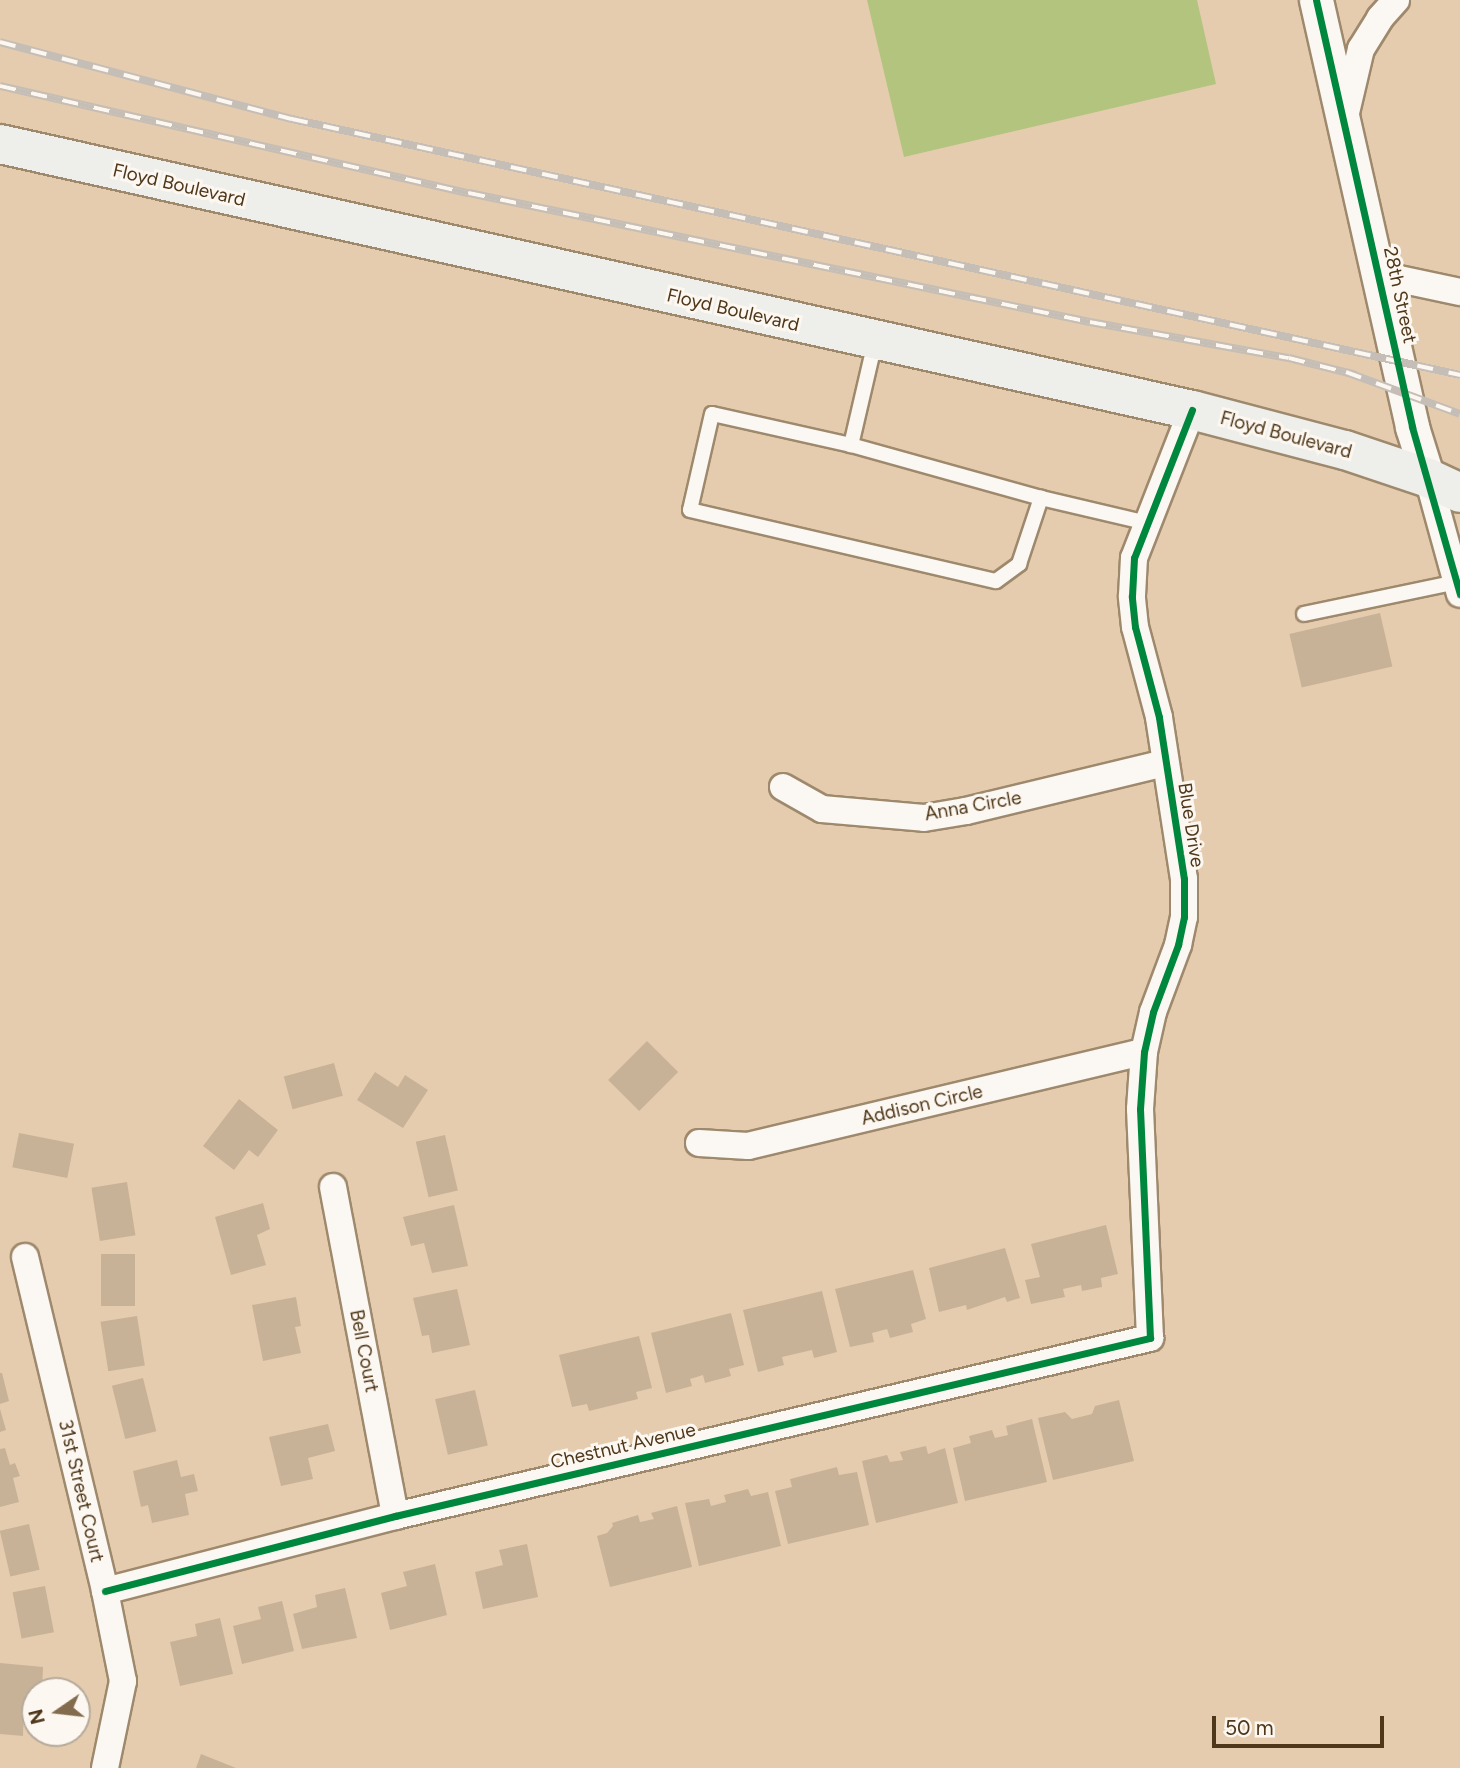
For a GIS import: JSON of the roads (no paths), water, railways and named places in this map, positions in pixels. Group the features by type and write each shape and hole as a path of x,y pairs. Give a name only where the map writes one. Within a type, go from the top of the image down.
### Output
{"main road":[{"name":"Floyd Boulevard","path":"0,144 875,342 1192,410 1345,450 1444,485"}],"street":[{"name":"28th Street","path":"1316,0 1345,117 1412,427 1444,485 1458,588"},
{"path":"1345,117 1361,49 1380,18 1396,0"},
{"path":"1380,275 1460,292"},
{"name":"Blue Drive","path":"1150,1338 1140,1109 1144,1052 1153,1012 1178,945 1184,917 1184,879 1159,717 1135,627 1132,596 1134,558 1192,410"},
{"name":"Anna Circle","path":"783,787 822,810 924,818 967,811 1165,763"},
{"name":"Addison Circle","path":"699,1143 748,1146 1144,1052"},
{"name":"Bell Court","path":"333,1186 395,1516"},
{"name":"31st Street Court","path":"25,1257 105,1591 122,1681 105,1768"},
{"name":"Chestnut Avenue","path":"105,1591 395,1516 1150,1338"}],"lane":[{"path":"850,445 875,342"},
{"path":"1041,498 1019,564 996,581 690,510 712,414 850,445 1041,498 1148,523"},
{"path":"1304,614 1458,588"}],"railway":[{"path":"0,42 292,119 1460,375"},
{"path":"0,86 469,193 1090,322 1289,358 1356,375"},
{"path":"1346,372 1460,414"}]}
